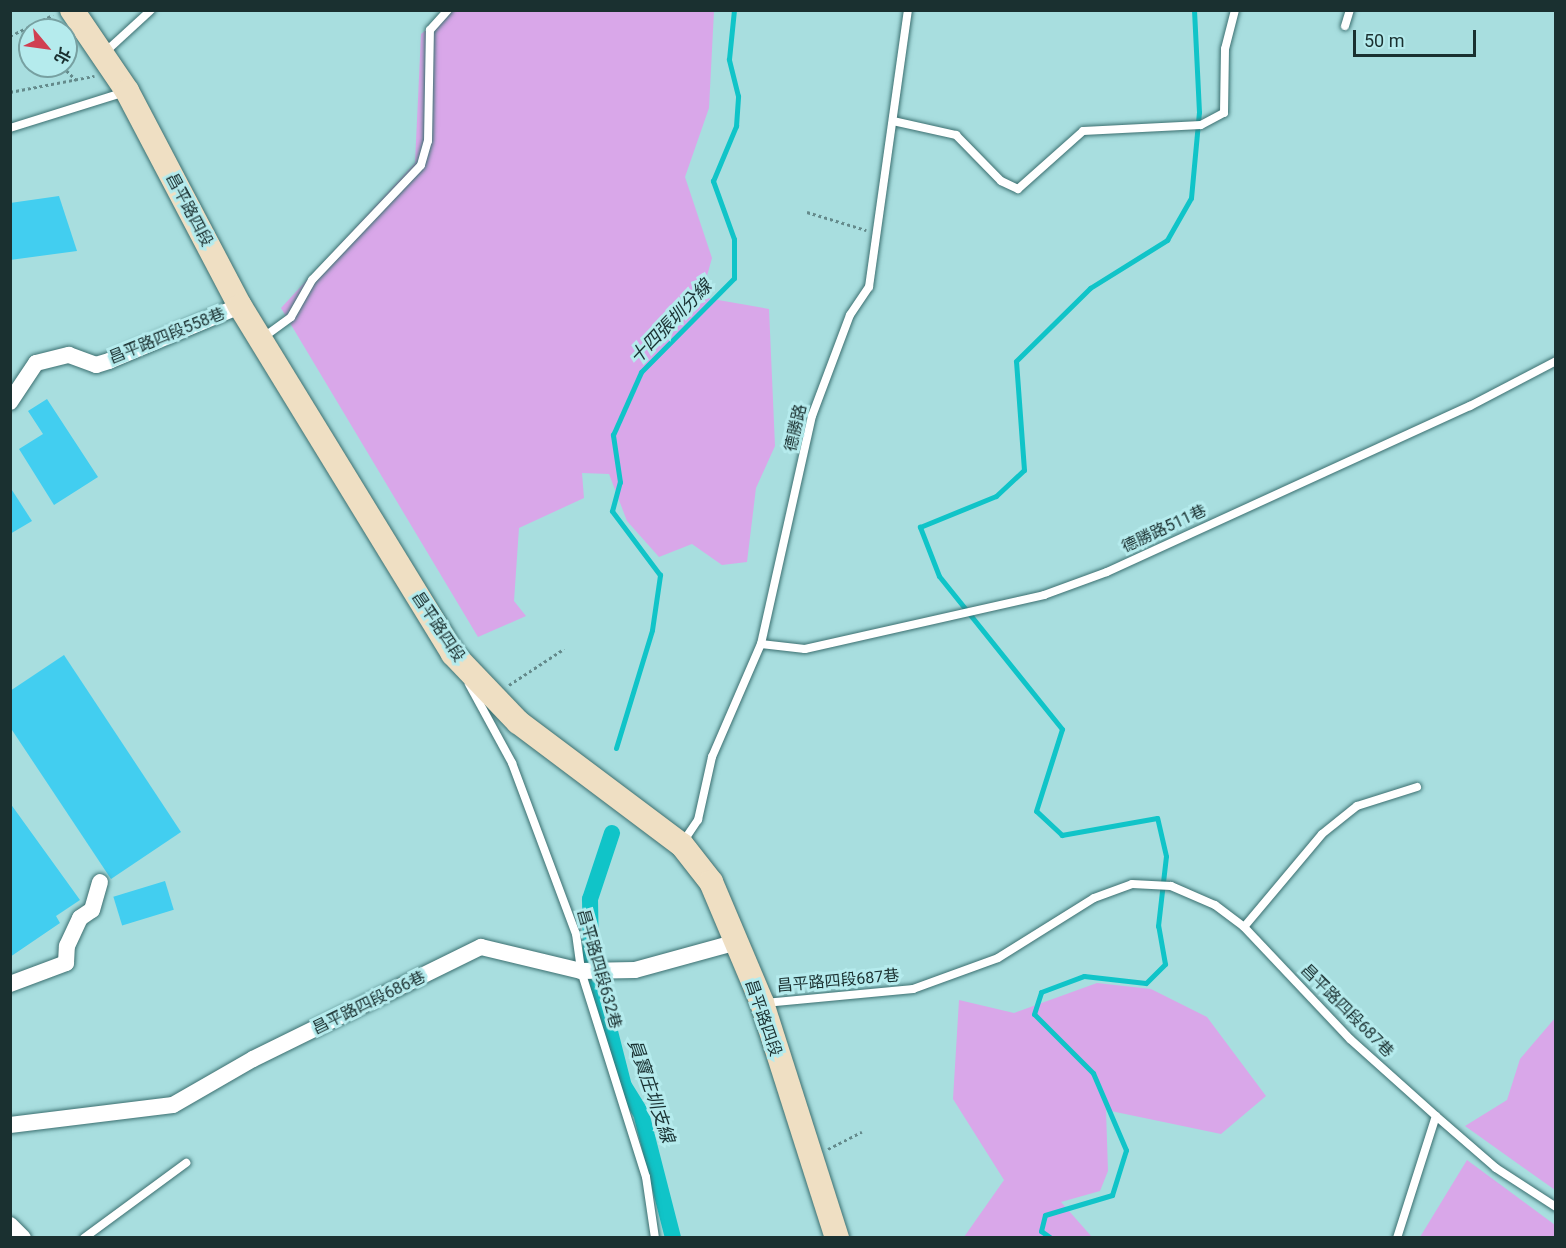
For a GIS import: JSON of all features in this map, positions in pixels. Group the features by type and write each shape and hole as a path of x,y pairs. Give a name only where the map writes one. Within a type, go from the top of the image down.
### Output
{"street":[{"name":"昌平路四段","path":"63,12 100,65 127,91 240,306 453,654 518,722 682,845 711,882 734,943 762,1003 808,1159 837,1238"},
{"name":"昌平路四段558巷","path":"10,402 36,363 69,355 96,364 109,361 240,306"},
{"path":"10,984 66,963 68,946 80,918 92,910 100,882"},
{"name":"昌平路四段686巷","path":"10,1125 173,1105 253,1059 481,946 581,971 635,970 734,943"},
{"path":"10,1225 23,1238"}],"lane":[{"path":"100,65 151,10"},
{"path":"261,339 291,317 312,280 421,165 428,141 430,30 448,10"},
{"name":"德勝路","path":"682,845 698,820 712,757 761,644 812,416 850,315 869,287 908,10"},
{"path":"893,121 956,135 1001,181 1018,189 1083,131 1201,125 1224,113 1226,49 1235,10"},
{"path":"1345,26 1350,10"},
{"path":"10,128 127,91"},
{"name":"德勝路511巷","path":"761,644 805,650 1044,595 1107,572 1459,411 1556,361"},
{"name":"昌平路四段632巷","path":"453,654 512,764 576,934 581,971 646,1177 655,1238"},
{"path":"1244,927 1322,834 1357,807 1417,788"},
{"name":"昌平路四段687巷","path":"762,1003 913,989 998,958 1094,898 1144,883 1171,886 1215,905 1244,927 1350,1039 1496,1168 1556,1207"},
{"path":"1398,1238 1436,1116"},
{"path":"84,1238 186,1163"}],"path":[{"path":"10,92 76,80 100,65"},
{"path":"807,212 877,234"},
{"path":"493,696 564,649"},
{"path":"808,1159 862,1132"}],"shaded area":[{"path":"449,11 714,11 709,108 685,177 712,258 701,297 769,309 775,446 756,488 747,562 722,565 692,544 659,557 627,521 609,474 582,473 584,498 519,528 514,601 526,616 478,637 281,308 415,163 421,34"},
{"path":"1097,983 1151,989 1207,1017 1266,1096 1221,1134 1106,1110 1108,1171 1100,1191 1061,1202 1092,1237 964,1237 1004,1180 953,1099 959,1000 1014,1013"},
{"path":"1555,1018 1555,1190 1465,1126 1507,1100 1520,1059"},
{"path":"1467,1160 1555,1225 1555,1237 1420,1237"}],"building":[{"path":"59,196 77,251 10,260 10,203"},
{"path":"47,399 98,477 54,505 19,449 43,434 28,411"},
{"path":"10,487 32,521 10,534"},
{"path":"64,655 181,832 111,879 10,727 10,691"},
{"path":"10,803 80,900 56,916 60,923 10,957"},
{"path":"165,881 174,910 122,925 113,897"}],"waterway":[{"name":"十四張圳分線","path":"616,748 652,630 660,575 612,511 620,482 613,435 641,372 734,278 734,239 713,181 736,126 738,96 729,59 734,10"},
{"path":"1051,1238 1041,1231 1045,1215 1112,1195 1126,1150 1093,1073 1034,1014 1041,992 1084,976 1146,983 1165,964 1158,926 1166,856 1157,818 1062,835 1036,811 1062,729 939,576 920,527 996,496 1024,470 1016,361 1090,288 1167,240 1191,198 1199,112 1194,10"},
{"name":"員寶庄圳支線","path":"612,833 590,899 591,957 624,1086 641,1113 673,1238"}]}
